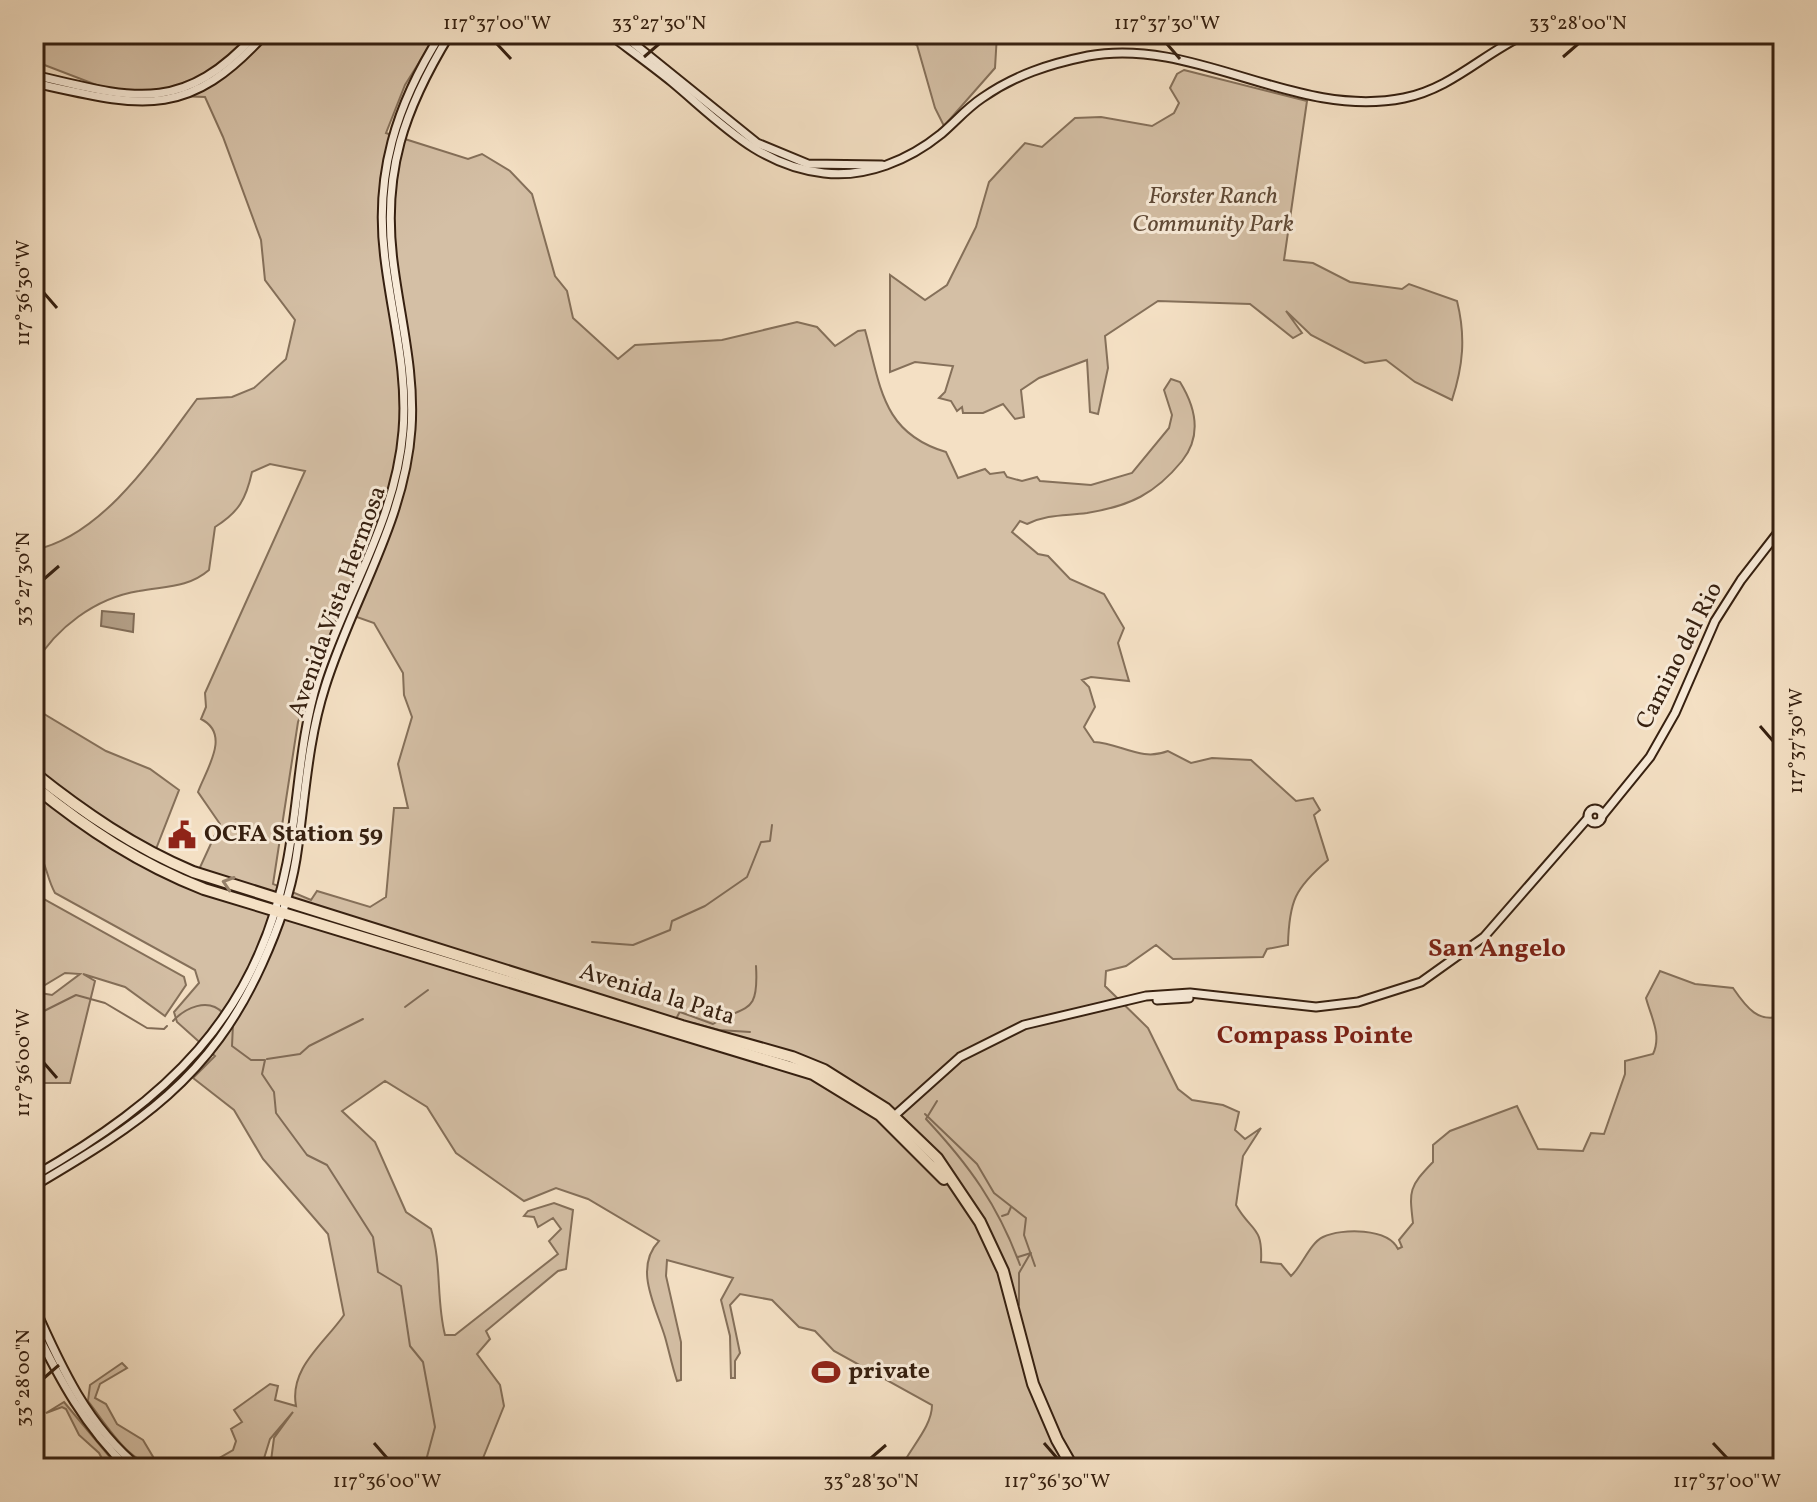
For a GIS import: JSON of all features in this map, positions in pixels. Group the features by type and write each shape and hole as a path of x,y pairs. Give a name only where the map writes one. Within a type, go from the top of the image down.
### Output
{"highway":[{"name":"Avenida la Pata","path":"34,773 132,844 280,906"},
{"name":"Avenida la Pata","path":"34,786 94,833 150,865 204,889 280,906 792,1057 836,1077 892,1118 937,1158 986,1233 1003,1271 1037,1394 1073,1468"},
{"name":"Avenida la Pata","path":"892,1118 934,1167 979,1236 999,1281 1030,1397 1066,1468"}],"main road":[{"path":"34,75 121,95 166,94 206,79 256,34"},
{"path":"34,83 120,101 167,100 197,91 228,72 265,34"},
{"name":"Avenida Vista Hermosa","path":"34,1176 124,1119 185,1072 221,1025 280,906 304,729 318,678 386,512 399,465 404,394 400,344 385,261 381,193 389,145 404,98 441,34"},
{"name":"Avenida Vista Hermosa","path":"34,1186 129,1128 226,1033 256,979 280,906 317,710 394,514 407,466 413,396 393,264 390,195 397,147 412,100 450,34"},
{"path":"609,34 733,136 766,157 799,170 827,174 854,174 920,149 981,98 1017,77 1042,66 1093,55 1153,56 1323,98 1387,101 1446,83 1526,34"},
{"path":"622,34 762,146 808,164 882,165"},
{"name":"Camino del Rio","path":"1591,820 1602,816 1659,741 1715,621 1741,580 1781,532"},
{"name":"Camino del Rio","path":"1595,809 1619,794"},
{"path":"892,1118 949,1065 997,1036 1024,1025 1139,999 1195,995 1316,1007 1358,1002 1399,991 1440,971 1484,937 1591,820 1590,812 1595,809 1602,816"},
{"path":"34,1306 77,1395 114,1443 140,1468"},
{"path":"34,1327 67,1393 88,1424 128,1468"}],"green space":[{"path":"34,34 437,34 405,85 386,133 468,159 482,154 510,171 532,194 555,276 567,291 573,318 618,359 635,345 722,340 797,322 817,327 835,346 858,331 865,330 881,389 896,420 925,444 946,452 958,478 985,469 990,474 1004,472 1007,477 1022,481 1037,477 1040,481 1091,485 1132,473 1169,428 1172,415 1164,390 1171,379 1180,382 1193,412 1194,432 1182,461 1162,482 1140,497 1116,507 1049,517 1027,524 1020,521 1012,532 1038,554 1048,556 1070,579 1104,594 1124,628 1118,643 1129,681 1091,677 1082,680 1089,687 1095,707 1084,727 1094,742 1140,753 1168,751 1191,763 1212,758 1251,760 1296,801 1313,798 1320,810 1314,815 1328,860 1296,896 1290,917 1288,945 1267,949 1263,957 1173,959 1156,945 1126,966 1106,971 1105,986 1148,1028 1178,1089 1192,1100 1223,1105 1239,1112 1235,1130 1245,1139 1261,1128 1243,1156 1236,1205 1258,1235 1261,1262 1281,1264 1291,1276 1314,1244 1331,1234 1352,1231 1375,1234 1393,1242 1398,1249 1402,1247 1399,1240 1413,1223 1412,1190 1433,1162 1433,1145 1450,1131 1517,1106 1538,1149 1583,1151 1591,1133 1604,1134 1625,1074 1625,1061 1653,1054 1655,1026 1646,998 1660,971 1695,984 1733,988 1748,1008 1760,1016 1783,1015 1783,1468 901,1468 925,1429 932,1405 834,1351 815,1331 799,1327 772,1300 740,1294 730,1305 740,1353 735,1361 735,1378 731,1378 730,1336 721,1300 733,1278 667,1260 666,1276 681,1342 681,1380 677,1381 647,1275 651,1252 659,1241 588,1199 556,1188 524,1201 456,1153 427,1107 385,1081 342,1111 375,1142 406,1212 431,1229 437,1255 445,1335 455,1335 558,1254 549,1241 561,1229 553,1218 538,1227 534,1217 524,1216 528,1211 554,1203 573,1210 566,1269 558,1271 486,1331 490,1339 477,1354 500,1385 504,1406 479,1468 270,1468 274,1438 293,1412 270,1439 261,1468 202,1468 233,1450 236,1441 231,1429 242,1422 234,1410 270,1384 278,1386 275,1400 296,1406 295,1392 303,1368 344,1315 328,1234 263,1159 234,1110 193,1078 215,1056 177,1022 174,1012 199,983 195,970 55,893 34,844 34,708 106,751 150,769 179,790 149,867 191,887 220,824 198,792 216,742 210,725 201,719 206,707 205,693 305,471 270,464 252,472 240,504 215,527 209,570 184,583 123,595 92,608 65,627 34,665 34,550 59,542 105,510 146,467 197,399 232,397 254,388 286,359 295,320 265,280 261,240 205,97 120,94 34,61","holes":["340,611 374,623 403,673 404,695 412,717 398,764 408,808 394,808 386,897 370,907 317,891 311,900 273,884 298,722"]},
{"path":"894,34 997,34 995,68 944,126 935,108 917,45"},
{"name":"Forster Ranch Community Park","path":"1184,70 1307,101 1284,260 1313,263 1350,282 1402,289 1409,284 1457,301 1462,351 1452,400 1415,382 1386,360 1365,363 1311,335 1286,311 1302,333 1293,338 1250,304 1158,301 1105,336 1108,368 1098,414 1090,412 1087,360 1039,378 1021,390 1024,417 1015,419 1003,404 983,413 963,413 962,407 957,411 951,401 939,398 945,392 953,366 915,362 890,372 890,275 925,300 947,285 976,227 989,182 1025,143 1042,147 1075,118 1101,117 1152,126 1174,113 1179,103 1170,88 1177,74"},
{"path":"34,886 35,894 184,977 186,985 165,1016 125,987 83,974 95,981 70,1083 34,1083 34,992 52,995 80,974 65,973 40,988 34,987"},
{"path":"122,1363 127,1368 100,1384 95,1398 106,1404 117,1424 143,1440 155,1460 166,1468 153,1466 131,1454 88,1401 90,1385"},
{"path":"64,1402 119,1468 106,1466 99,1453 79,1435 66,1409 62,1407 46,1413"}],"shaded area":[{"path":"102,611 134,614 133,632 101,626"}],"waterway":[{"path":"592,942 633,945 670,930 672,921 705,906 747,877 761,842 770,841 772,825"},
{"path":"680,1012 713,1024 742,1010 752,1001 755,993 756,966"},
{"path":"405,1007 428,990"},
{"path":"34,1016 76,995 105,1003 147,1028 164,1029 167,1026"},
{"path":"677,1017 685,1002"},
{"path":"173,1021 197,1006 211,1006 223,1013"},
{"path":"267,1059 300,1054 309,1046 363,1019"},
{"path":"693,1023 719,1030 750,1032"},
{"path":"233,1024 232,1046 251,1060 265,1060 262,1074 274,1092 276,1113 307,1155 327,1165 373,1237 378,1272 401,1286 410,1346 423,1362 435,1427 424,1468"},
{"path":"937,1101 926,1119 981,1187 1002,1223 1020,1265"},
{"path":"925,1114 977,1164 994,1193 1026,1218 1024,1235 1035,1266"},
{"path":"1002,1216 1008,1214 1011,1207"},
{"path":"1018,1257 1031,1253"},
{"path":"1019,1305 1019,1273 1030,1254"}],"place":[{"name":"OCFA Station 59","path":"182,835"},
{"name":"private","path":"826,1372"}],"district":[{"name":"San Angelo","path":"1497,949"},
{"name":"Compass Pointe","path":"1315,1036"}]}
